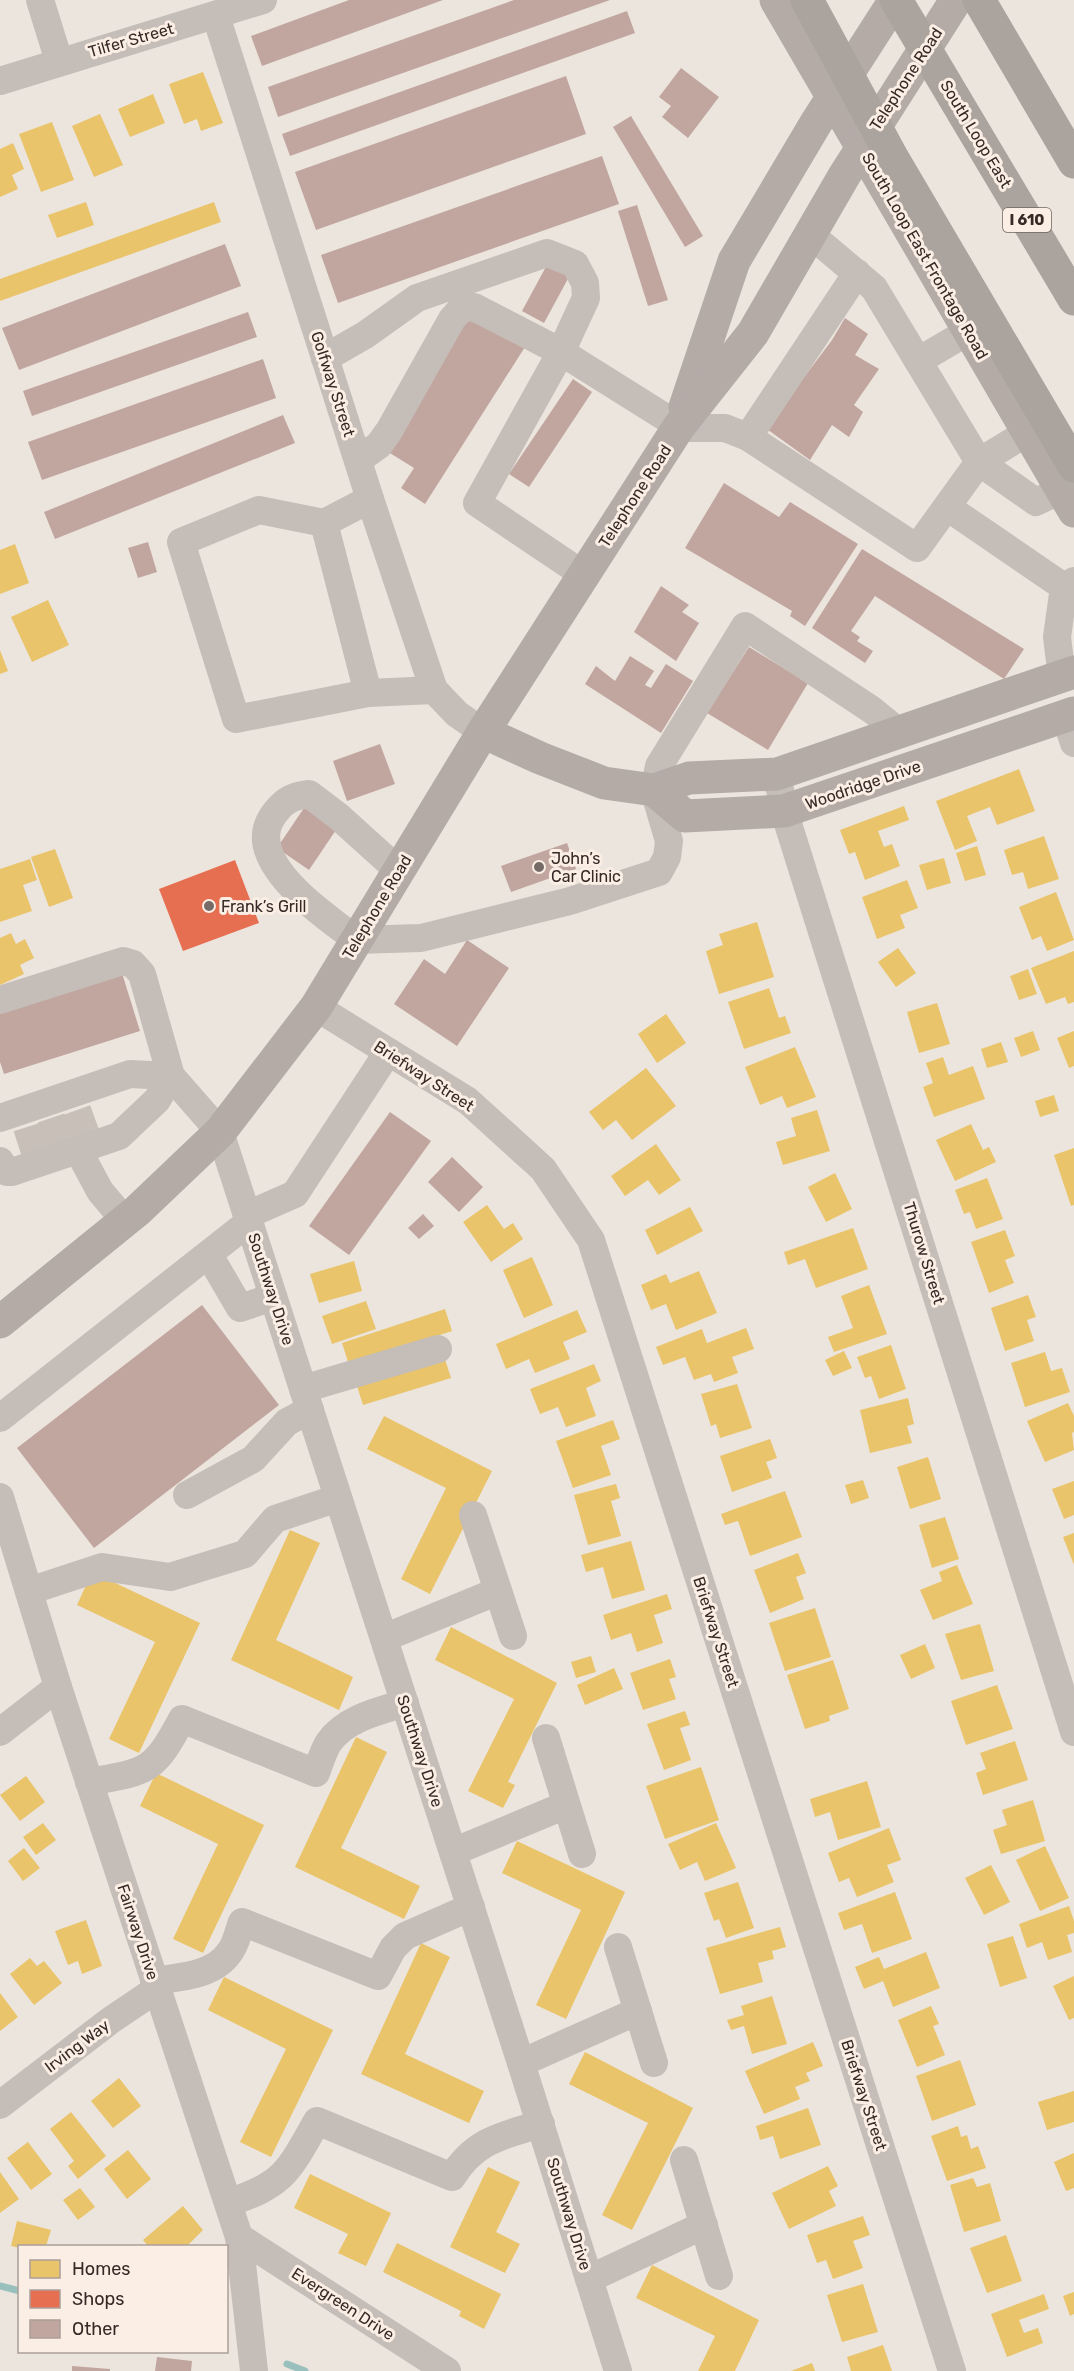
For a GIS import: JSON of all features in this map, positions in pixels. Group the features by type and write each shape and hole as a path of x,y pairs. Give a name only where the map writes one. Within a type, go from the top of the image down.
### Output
{"highway":[{"path":"807,0 1070,489"},
{"name":"South Loop East","path":"896,0 1074,299"},
{"path":"979,0 1074,162"},
{"path":"1019,68 1074,137"}],"main road":[{"name":"South Loop East Frontage Road","path":"776,0 1028,432 1070,489"},
{"name":"Telephone Road","path":"679,427 734,261 832,98 896,0"},
{"name":"Telephone Road","path":"0,1322 125,1221 220,1132 316,1008 483,732 679,427 753,333 862,147 956,0"},
{"path":"483,732 540,758 604,783 654,790 689,778 777,774 1068,674"},
{"name":"Woodridge Drive","path":"654,790 685,816 784,811 1071,724"}],"street":[{"path":"40,0 59,61"},
{"name":"Tilfer Street","path":"0,81 263,0"},
{"name":"Golfway Street","path":"216,16 370,499 434,690 457,714 483,732"},
{"path":"811,235 874,288 979,462 1036,502 1070,489"},
{"path":"325,358 365,335 417,298 547,253 575,264 585,283 586,298 561,351 477,503 584,575"},
{"path":"748,437 857,273"},
{"path":"358,460 379,445 389,431 452,319 461,309 474,307 561,351 679,427 725,428 748,437 917,548 979,462 1028,432"},
{"path":"918,361 969,332"},
{"path":"370,499 324,523 259,510 181,542 236,719 368,693 434,690"},
{"path":"947,507 1069,584 1057,637 1068,674"},
{"path":"324,523 368,693"},
{"path":"399,871 339,816 309,794 292,796 277,810 267,825 268,851 288,885 356,940 421,938 570,902 659,872 667,857 669,841 654,790 659,766 745,626 872,710 899,732"},
{"name":"Thurow Street","path":"777,774 784,811 1074,1732"},
{"path":"0,1000 123,961 133,964 142,974 171,1076 220,1132"},
{"name":"Briefway Street","path":"316,1008 468,1101 543,1169 591,1240 952,2371"},
{"path":"0,1418 209,1255 248,1219 295,1194 388,1052"},
{"path":"0,1161 7,1172 53,1131 130,1074 171,1076"},
{"path":"53,1131 119,1136 157,1100 171,1076"},
{"path":"53,1131 125,1221"},
{"name":"Southway Drive","path":"220,1132 522,2063 618,2371"},
{"path":"209,1255 240,1308 273,1297"},
{"path":"187,1495 253,1459 307,1399 438,1349"},
{"name":"Fairway Drive","path":"0,1497 58,1687 239,2237 254,2371"},
{"path":"28,1591 102,1567 170,1576 245,1554 275,1520 338,1498"},
{"path":"473,1515 513,1636"},
{"path":"384,1638 498,1591"},
{"path":"0,1732 58,1687"},
{"path":"89,1782 149,1767 164,1753 182,1719 316,1773 329,1742 344,1727 367,1714 405,1703"},
{"path":"546,1738 582,1854"},
{"path":"453,1852 566,1804"},
{"path":"155,1985 195,1974 220,1964 231,1952 242,1922 378,1976 393,1948 405,1936 471,1907"},
{"path":"618,1947 654,2063"},
{"name":"Irving Way","path":"0,2105 155,1985"},
{"path":"522,2063 638,2011"},
{"path":"228,2204 262,2192 279,2179 295,2158 317,2121 452,2177 464,2158 476,2147 496,2137 541,2124"},
{"path":"684,2160 719,2276"},
{"path":"590,2279 704,2225"},
{"name":"Evergreen Drive","path":"239,2237 447,2371"}],"building: Homes":[{"path":"203,72 223,123 201,131 197,119 184,124 169,84"},
{"path":"153,94 165,123 130,137 118,109"},
{"path":"100,114 123,165 94,177 72,126"},
{"path":"52,122 74,180 41,192 19,134"},
{"path":"13,143 24,169 12,175 18,189 0,197 0,149"},
{"path":"86,202 94,225 57,238 48,215"},
{"path":"214,202 221,222 0,301 0,279"},
{"path":"15,544 29,583 0,594 0,550"},
{"path":"48,600 69,645 32,662 11,617"},
{"path":"0,650 8,671 0,674"},
{"path":"1019,769 1035,811 997,825 990,807 967,816 977,841 955,850 936,801"},
{"path":"904,806 909,820 878,831 884,847 892,844 900,866 865,880 855,852 849,854 840,830"},
{"path":"1044,836 1059,879 1028,889 1023,872 1012,875 1004,850"},
{"path":"977,846 986,875 965,881 956,853"},
{"path":"55,849 73,898 49,907 31,857"},
{"path":"944,858 951,883 927,890 919,865"},
{"path":"30,859 37,880 23,885 32,911 0,922 0,869"},
{"path":"907,880 918,908 900,915 905,928 877,939 862,897"},
{"path":"1056,892 1074,940 1047,951 1041,936 1032,940 1019,907"},
{"path":"757,922 774,977 719,994 706,951 723,945 719,934"},
{"path":"11,933 16,944 25,939 34,958 20,965 24,974 0,985 0,938"},
{"path":"898,948 916,973 896,987 878,962"},
{"path":"1074,951 1074,1002 1068,1004 1065,997 1046,1004 1031,968"},
{"path":"1028,969 1037,994 1019,1000 1010,976"},
{"path":"769,988 779,1018 785,1016 791,1033 744,1049 728,1002"},
{"path":"937,1003 950,1044 919,1053 907,1012"},
{"path":"666,1014 686,1043 657,1063 638,1034"},
{"path":"1033,1031 1040,1050 1021,1057 1014,1038"},
{"path":"1074,1031 1074,1066 1069,1068 1057,1038"},
{"path":"1001,1042 1008,1062 987,1068 981,1049"},
{"path":"795,1047 816,1097 787,1108 782,1096 760,1105 745,1067"},
{"path":"943,1057 949,1075 973,1066 985,1099 934,1117 923,1087 933,1083 926,1063"},
{"path":"646,1068 676,1106 632,1140 616,1120 603,1130 589,1112"},
{"path":"1054,1095 1059,1111 1040,1117 1035,1101"},
{"path":"817,1110 830,1151 783,1165 776,1142 796,1136 791,1118"},
{"path":"971,1124 983,1150 989,1147 996,1162 955,1181 936,1140"},
{"path":"656,1144 681,1180 659,1195 648,1180 625,1196 611,1176"},
{"path":"1074,1148 1074,1205 1071,1206 1054,1155"},
{"path":"835,1173 852,1209 826,1222 808,1187"},
{"path":"987,1178 1003,1219 976,1229 970,1212 964,1214 955,1190"},
{"path":"487,1205 504,1229 513,1223 523,1239 491,1262 463,1222"},
{"path":"690,1207 703,1231 657,1255 645,1230"},
{"path":"853,1228 868,1269 816,1288 805,1259 788,1265 784,1252"},
{"path":"1005,1230 1015,1256 1005,1260 1014,1283 989,1293 971,1242"},
{"path":"532,1257 553,1305 524,1318 503,1270"},
{"path":"354,1261 362,1291 319,1303 310,1274"},
{"path":"699,1271 717,1313 676,1330 666,1304 651,1310 641,1285 666,1274 670,1283"},
{"path":"869,1285 887,1334 834,1352 828,1337 853,1328 841,1296"},
{"path":"1028,1295 1036,1317 1027,1320 1034,1341 1005,1351 991,1308"},
{"path":"366,1301 376,1329 332,1344 322,1316"},
{"path":"445,1309 452,1331 349,1365 342,1343"},
{"path":"577,1310 587,1332 563,1342 570,1359 535,1373 529,1359 506,1369 496,1344"},
{"path":"746,1328 754,1349 732,1357 738,1373 714,1382 711,1374 694,1380 685,1357 663,1365 656,1347 702,1329 707,1343"},
{"path":"891,1345 906,1389 879,1399 871,1376 865,1378 857,1357"},
{"path":"844,1351 852,1368 833,1376 825,1360"},
{"path":"1045,1352 1051,1371 1062,1368 1070,1392 1025,1407 1011,1363"},
{"path":"444,1356 451,1378 363,1405 356,1383"},
{"path":"594,1364 601,1381 586,1388 596,1416 566,1427 558,1407 540,1414 530,1389"},
{"path":"737,1384 752,1428 720,1438 716,1424 711,1426 701,1394"},
{"path":"908,1398 914,1424 907,1426 912,1443 870,1453 860,1410"},
{"path":"1068,1403 1074,1416 1074,1432 1072,1433 1074,1450 1045,1462 1027,1421"},
{"path":"384,1416 492,1471 430,1594 401,1579 446,1488 367,1449"},
{"path":"613,1420 620,1439 601,1446 611,1475 573,1488 556,1441"},
{"path":"770,1439 777,1458 766,1462 772,1478 732,1492 720,1456"},
{"path":"928,1457 941,1499 910,1509 897,1467"},
{"path":"863,1480 869,1498 851,1504 845,1485"},
{"path":"1074,1481 1074,1515 1064,1519 1052,1489"},
{"path":"616,1484 620,1498 611,1501 621,1536 588,1545 574,1495"},
{"path":"785,1491 802,1537 750,1556 738,1521 725,1525 721,1514"},
{"path":"945,1517 959,1559 932,1568 919,1525"},
{"path":"290,1530 320,1543 276,1640 353,1677 339,1710 231,1660"},
{"path":"1074,1533 1074,1565 1063,1537"},
{"path":"631,1541 645,1590 612,1599 603,1567 586,1572 581,1555"},
{"path":"798,1553 806,1573 796,1577 804,1599 770,1613 754,1570"},
{"path":"957,1565 973,1604 933,1620 920,1590 942,1581 939,1572"},
{"path":"92,1572 200,1623 139,1753 109,1739 155,1642 77,1605"},
{"path":"667,1594 672,1609 654,1615 663,1643 637,1652 631,1633 611,1640 603,1615"},
{"path":"815,1608 831,1657 785,1671 769,1623"},
{"path":"980,1624 994,1671 961,1680 945,1634"},
{"path":"451,1627 557,1683 508,1782 515,1785 503,1808 468,1791 514,1699 435,1660"},
{"path":"925,1644 935,1668 911,1679 900,1655"},
{"path":"591,1656 596,1672 576,1678 571,1662"},
{"path":"670,1659 676,1677 669,1679 676,1699 643,1710 630,1673"},
{"path":"833,1660 849,1709 829,1716 830,1721 805,1729 787,1675"},
{"path":"614,1668 623,1689 585,1705 577,1685"},
{"path":"997,1685 1013,1729 966,1745 951,1701"},
{"path":"685,1711 690,1725 680,1728 691,1760 664,1770 647,1724"},
{"path":"356,1737 387,1752 341,1848 420,1886 404,1919 295,1867"},
{"path":"1015,1741 1028,1780 983,1795 976,1773 986,1769 980,1753"},
{"path":"701,1767 719,1820 665,1839 646,1786"},
{"path":"156,1773 264,1825 203,1953 173,1939 218,1844 140,1806"},
{"path":"26,1776 45,1802 20,1821 0,1795"},
{"path":"867,1781 881,1827 838,1840 830,1812 815,1817 810,1799"},
{"path":"1033,1800 1045,1841 1001,1854 993,1830 1007,1825 1002,1810"},
{"path":"43,1823 56,1840 36,1855 23,1837"},
{"path":"716,1823 736,1868 705,1881 697,1862 680,1870 668,1844"},
{"path":"889,1828 901,1860 887,1865 894,1882 857,1897 849,1878 839,1882 828,1853"},
{"path":"517,1841 625,1892 566,2019 536,2005 581,1910 502,1873"},
{"path":"1045,1846 1069,1898 1040,1911 1016,1860"},
{"path":"24,1848 40,1868 23,1881 8,1861"},
{"path":"991,1865 1010,1902 984,1915 965,1878"},
{"path":"738,1882 754,1928 726,1938 719,1919 714,1921 704,1893"},
{"path":"895,1892 912,1939 872,1953 862,1924 844,1930 838,1913"},
{"path":"1069,1906 1074,1921 1074,1933 1067,1935 1072,1952 1048,1960 1042,1942 1027,1948 1019,1924"},
{"path":"86,1920 102,1966 82,1974 78,1961 68,1965 55,1931"},
{"path":"780,1927 786,1947 772,1951 774,1959 758,1963 763,1982 720,1994 706,1948"},
{"path":"1013,1936 1027,1978 1000,1987 987,1944"},
{"path":"421,1943 450,1957 405,2054 484,2091 469,2123 361,2074"},
{"path":"926,1952 940,1988 893,2007 883,1981 864,1989 855,1967 879,1957 884,1969"},
{"path":"30,1958 37,1966 44,1961 62,1983 34,2005 10,1974"},
{"path":"1074,1976 1074,2018 1069,2020 1053,1986"},
{"path":"224,1977 333,2030 271,2157 240,2142 286,2049 208,2010"},
{"path":"0,1993 18,2017 0,2031"},
{"path":"772,1996 787,2044 752,2054 744,2026 731,2030 727,2020 744,2015 741,2006"},
{"path":"931,2006 939,2024 933,2026 945,2055 917,2067 898,2020"},
{"path":"813,2042 823,2066 806,2073 810,2081 795,2087 800,2099 764,2114 745,2071"},
{"path":"585,2052 693,2108 632,2230 602,2215 648,2123 569,2084"},
{"path":"960,2060 976,2105 932,2121 916,2076"},
{"path":"119,2078 141,2106 113,2128 91,2101"},
{"path":"1074,2091 1074,2122 1047,2130 1038,2102"},
{"path":"808,2108 821,2145 780,2159 773,2136 760,2140 756,2126"},
{"path":"71,2112 106,2156 78,2179 68,2166 74,2161 50,2129"},
{"path":"958,2126 961,2137 967,2135 971,2149 978,2146 986,2168 947,2181 931,2136"},
{"path":"28,2142 52,2174 31,2190 7,2158"},
{"path":"128,2150 151,2179 127,2199 104,2169"},
{"path":"1074,2153 1074,2188 1066,2191 1054,2162"},
{"path":"828,2166 838,2186 829,2191 836,2206 789,2229 772,2193"},
{"path":"488,2167 520,2182 496,2232 520,2244 505,2273 450,2247"},
{"path":"0,2172 19,2199 0,2213"},
{"path":"310,2174 391,2213 366,2266 338,2253 348,2234 294,2208"},
{"path":"973,2178 977,2187 990,2183 1001,2221 964,2232 950,2185"},
{"path":"80,2188 95,2207 78,2220 63,2200"},
{"path":"183,2206 203,2230 188,2245 147,2245 143,2240"},
{"path":"863,2216 870,2235 853,2241 863,2268 833,2279 826,2260 817,2263 807,2235"},
{"path":"17,2221 51,2230 46,2245 11,2246"},
{"path":"1006,2235 1022,2281 987,2293 970,2248"},
{"path":"397,2243 501,2294 484,2329 459,2316 461,2311 383,2272"},
{"path":"652,2265 759,2320 735,2371 698,2371 715,2336 636,2298"},
{"path":"863,2284 878,2332 842,2342 827,2295"},
{"path":"1074,2292 1074,2314 1070,2316 1063,2296"},
{"path":"1044,2294 1049,2309 1019,2320 1024,2333 1038,2328 1043,2343 1007,2357 991,2314"},
{"path":"883,2345 892,2371 851,2371 847,2357"},
{"path":"812,2363 815,2371 791,2371"}],"building: Shops":[{"name":"Frank’s Grill","path":"235,860 259,923 183,951 159,889"}],"building: Other":[{"path":"349,0 443,0 262,66 251,36"},
{"path":"514,0 610,0 278,117 268,87"},
{"path":"627,11 635,33 290,156 282,134"},
{"path":"681,68 719,97 688,138 662,117 671,106 659,97"},
{"path":"566,76 586,134 316,230 295,172"},
{"path":"631,116 703,236 685,247 613,127"},
{"path":"602,156 619,204 338,303 321,255"},
{"path":"637,205 668,300 648,306 618,211"},
{"path":"225,244 241,286 19,370 2,328"},
{"path":"548,263 570,275 544,323 522,311"},
{"path":"248,312 257,337 32,416 23,391"},
{"path":"472,313 525,347 425,504 401,488 414,468 385,450"},
{"path":"845,318 868,334 855,355 879,369 854,405 863,412 849,437 832,425 810,460 764,427 832,340"},
{"path":"263,359 276,398 42,480 28,442"},
{"path":"573,379 592,392 529,487 509,474"},
{"path":"283,415 295,443 55,539 44,512"},
{"path":"724,483 779,517 790,502 858,544 805,626 790,616 792,611 685,548"},
{"path":"148,542 157,572 138,578 128,548"},
{"path":"862,549 1024,649 1004,679 875,596 851,631 860,637 857,641 873,651 865,663 812,628"},
{"path":"661,586 689,605 682,612 699,623 676,661 634,632"},
{"path":"749,647 808,683 768,750 707,713"},
{"path":"630,656 654,671 645,685 651,688 666,664 693,681 661,733 585,684 596,666 615,681"},
{"path":"380,744 395,784 347,801 333,761"},
{"path":"308,802 340,824 309,870 277,848"},
{"name":"John’s Car Clinic","path":"567,843 576,869 511,892 501,866"},
{"path":"467,940 509,968 457,1046 394,1004 424,959 445,974"},
{"path":"122,973 140,1031 4,1074 0,1062 0,1012"},
{"path":"390,1112 431,1141 349,1255 309,1226"},
{"path":"452,1157 483,1187 459,1212 428,1182"},
{"path":"423,1214 434,1226 419,1239 408,1228"},
{"path":"202,1305 279,1405 94,1548 17,1448"},
{"path":"157,2357 192,2361 191,2371 155,2371"},
{"path":"72,2366 110,2369 110,2371 72,2371"}],"waterway":[{"path":"0,2286 18,2290"},
{"path":"287,2364 305,2371"}],"tunnel":[{"path":"77,1110 86,1135"},
{"path":"51,1118 60,1144"},
{"path":"27,1127 35,1152"}],"place":[{"name":"John’s Car Clinic","path":"539,867"},
{"name":"Frank’s Grill","path":"209,906"}]}
